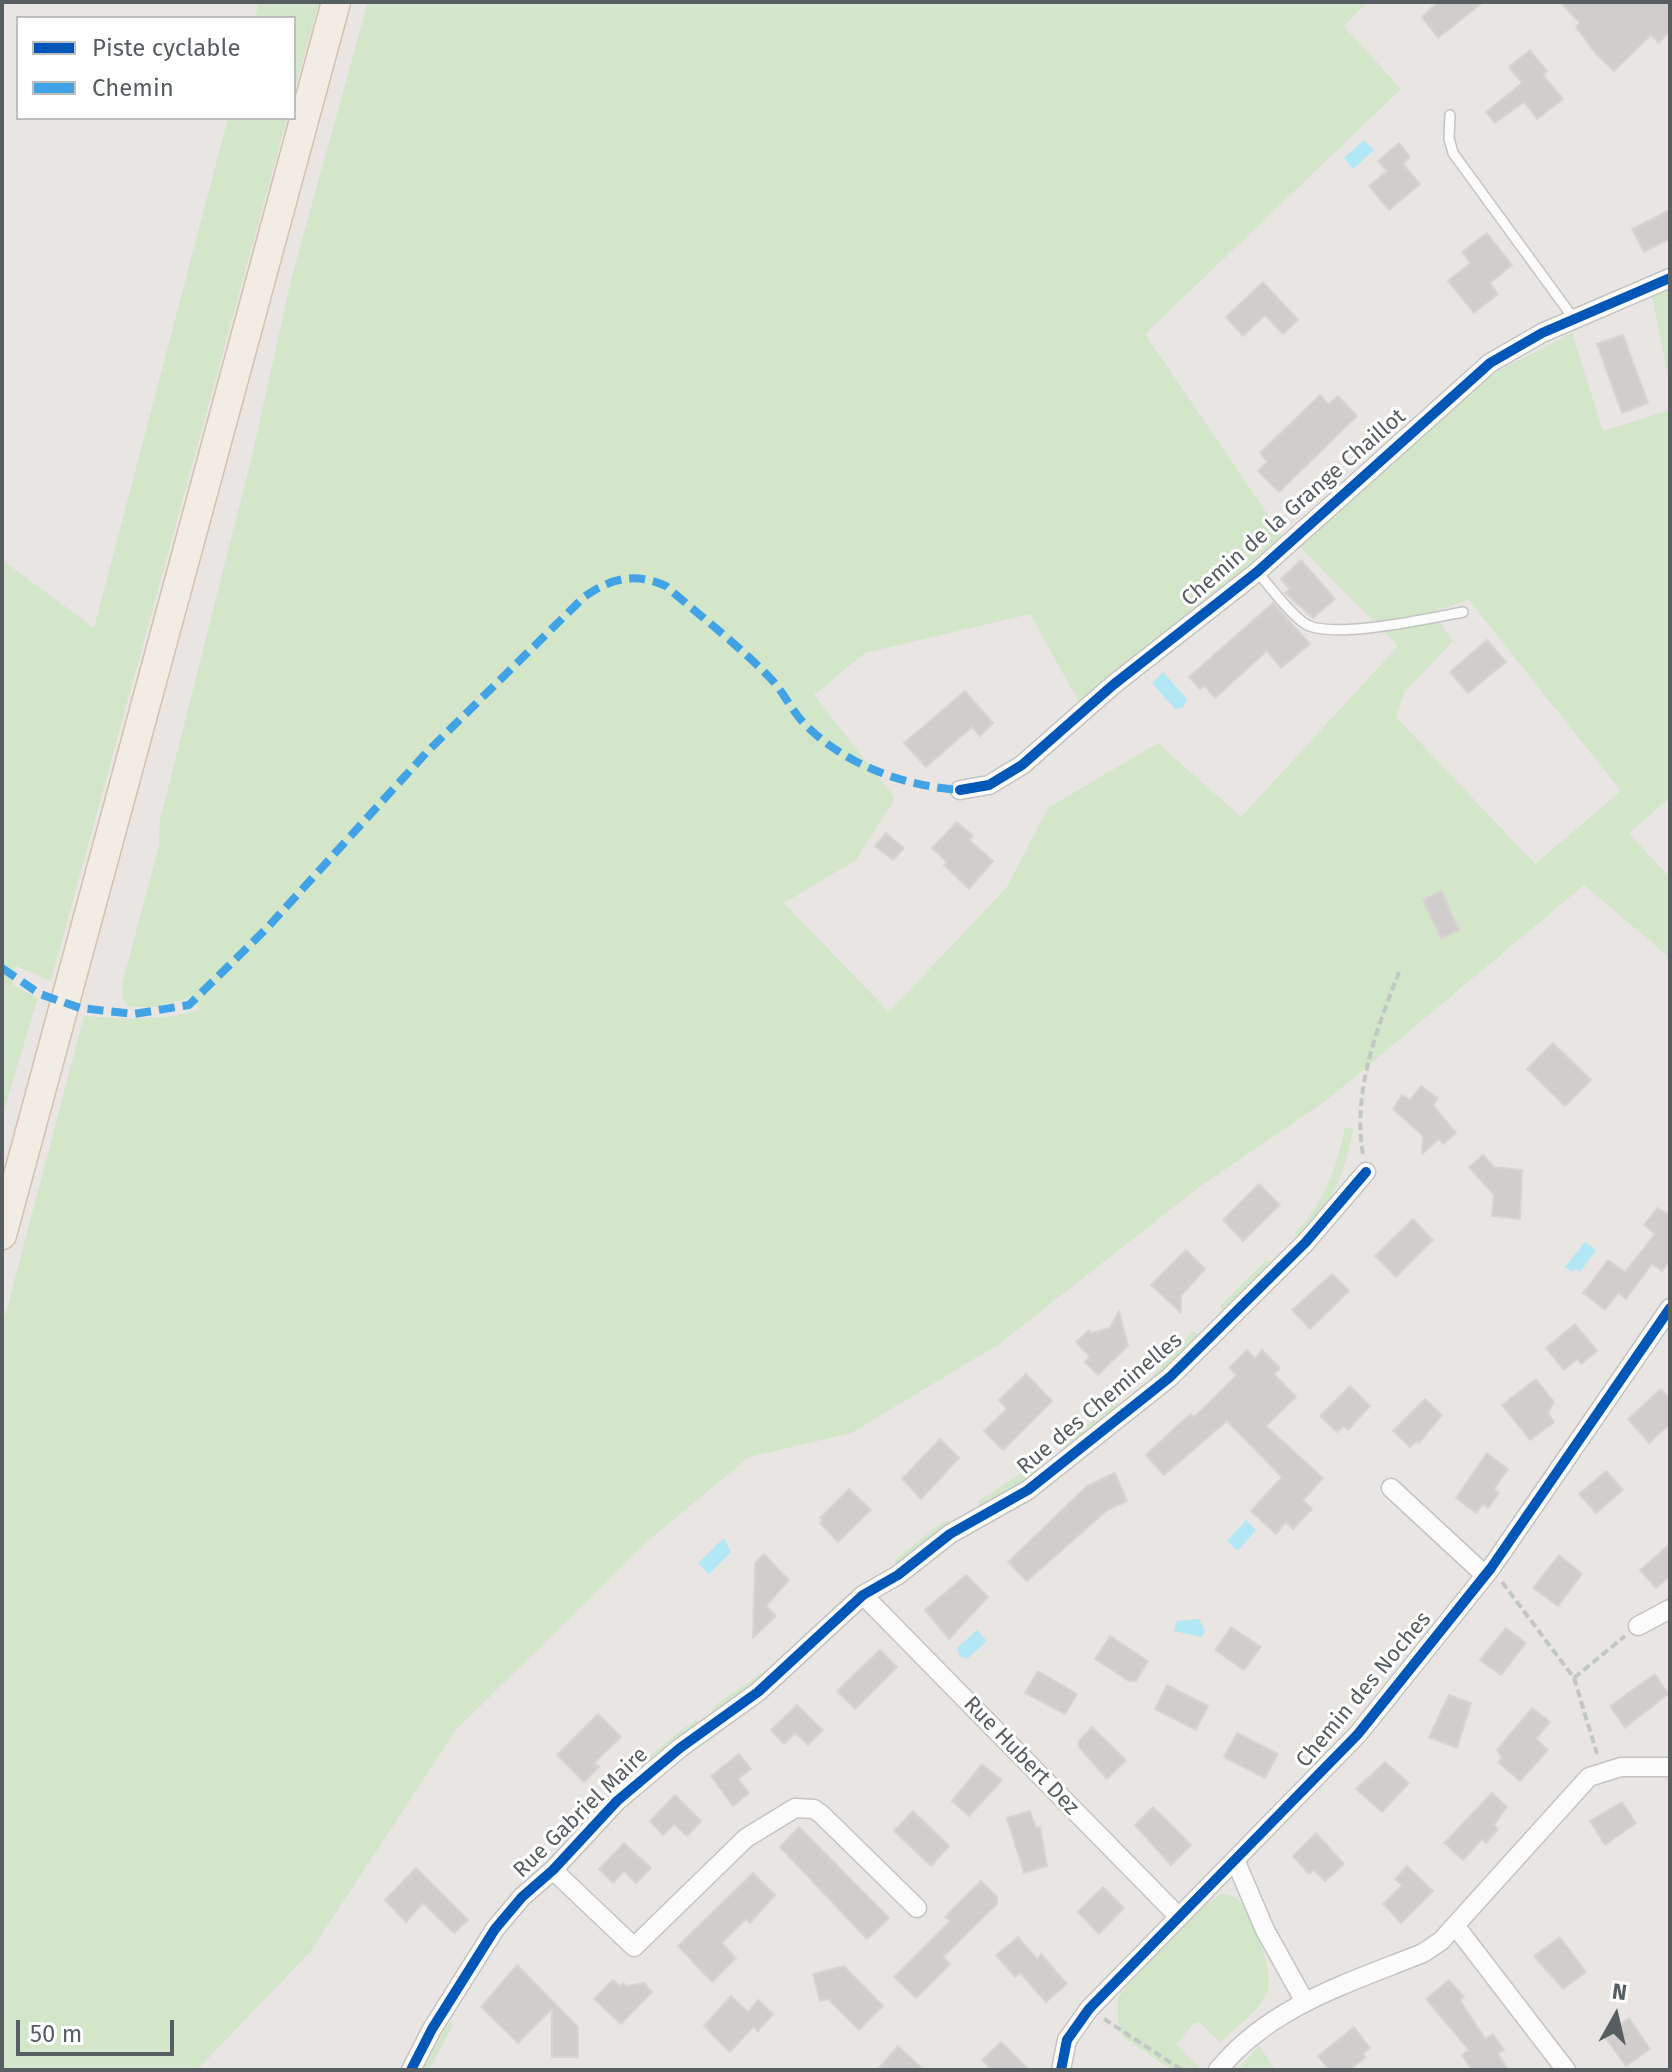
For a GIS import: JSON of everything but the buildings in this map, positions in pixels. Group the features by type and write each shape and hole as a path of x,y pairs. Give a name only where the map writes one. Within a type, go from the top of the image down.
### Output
{"main road":[{"path":"2,1235 336,2"}],"street":[{"name":"Chemin de la Grange Chaillot","path":"960,790 989,785 1022,765 1113,685 1257,572 1471,377 1510,349 1670,278"},
{"name":"Rue des Cheminelles","path":"863,1595 898,1575 950,1534 1028,1490 1170,1377 1316,1232 1366,1172"},
{"name":"Chemin des Noches","path":"1061,2070 1067,2040 1089,2009 1358,1734 1488,1571 1670,1308"},
{"path":"1391,1488 1488,1571"},
{"name":"Rue Gabriel Maire","path":"411,2070 432,2029 495,1929 522,1897 648,1774 758,1692 863,1595"},
{"name":"Rue Hubert Dez","path":"863,1595 1179,1917"},
{"path":"1638,1626 1670,1609"},
{"path":"1218,2070 1255,2031 1305,2002 1423,1953 1457,1928 1589,1777 1621,1767 1670,1767"},
{"path":"553,1870 634,1947 746,1838 795,1808 803,1807 821,1814 917,1908"},
{"path":"1236,1862 1265,1930 1305,2002"},
{"path":"1457,1928 1566,2070"}],"lane":[{"path":"1450,115 1449,138 1453,153 1574,320"},
{"path":"1257,572 1303,622 1314,628 1387,626 1463,612"}],"path":[{"path":"1366,1172 1358,1128 1377,1029 1399,972"},
{"path":"1488,1571 1574,1678 1602,1772"},
{"path":"1574,1678 1638,1626"},
{"path":"1089,2009 1182,2070"}],"green space":[{"path":"259,2 319,2 296,85 296,16 256,16"},
{"path":"368,2 1367,2 1344,26 1401,89 1145,334 1285,540 1080,704 1030,614 865,653 814,695 895,798 856,860 784,903 889,1012 1007,887 1048,808 1158,743 1241,817 1398,646 1297,544 1490,375 1572,333 1603,431 1670,410 1670,798 1629,833 1670,878 1670,958 1584,885 1328,1099 1198,1188 999,1344 851,1433 749,1457 650,1539 456,1730 310,1952 197,2070 2,2070 2,1328 84,1016 130,1019 176,1016 199,1010 192,997 156,1007 130,1007 123,1000 122,984 159,846 160,820 252,456 292,276","holes":["1469,600 1621,791 1535,864 1396,717 1404,693 1453,641 1432,612"]},
{"path":"227,120 286,120 51,981 16,966 12,984 38,998 2,1116 2,560 94,628"},
{"path":"1670,287 1670,385 1652,297"},
{"path":"1345,1127 1353,1129 1346,1161 1335,1189 1319,1214 1297,1238 1295,1233 1328,1184"},
{"path":"1266,1260 1273,1262 1222,1311 1221,1305"},
{"path":"1193,1331 1200,1335 1161,1375 1145,1384"},
{"path":"1113,1403 1118,1403 1118,1409 1067,1449 1061,1448"},
{"path":"1033,1465 1038,1465 1039,1470 1008,1493 979,1508 979,1501"},
{"path":"944,1521 950,1521 950,1526 896,1564 896,1559"},
{"path":"763,1672 763,1679 714,1712 710,1709"},
{"path":"697,1718 698,1725 654,1759 648,1757"},
{"path":"1221,1894 1238,1899 1250,1917 1265,1958 1269,1983 1267,1992 1253,2013 1220,2042 1199,2022 1194,2023 1176,2045 1201,2069 1172,2070 1123,2037 1118,2022 1118,1997 1185,1920"},
{"path":"450,2021 454,2023 429,2070 422,2070"},
{"path":"1259,2046 1276,2070 1237,2070"}],"water":[{"path":"1364,140 1374,150 1353,169 1344,158"},
{"path":"1163,672 1187,699 1183,708 1175,709 1152,683"},
{"path":"1585,1242 1596,1250 1580,1272 1575,1269 1572,1272 1565,1267"},
{"path":"1246,1520 1256,1530 1238,1551 1227,1541"},
{"path":"724,1538 731,1552 709,1574 698,1563"},
{"path":"1199,1619 1205,1631 1202,1637 1174,1631 1177,1621"},
{"path":"977,1630 987,1641 967,1659 960,1656 957,1648"}],"marked path":[{"path":"2,968 40,994 80,1008 134,1014 189,1005 267,928 426,753 584,597 604,585 624,579 644,579 666,586 760,667 801,720 834,749 873,770 894,777 960,790"}],"cycle path":[{"path":"960,790 989,785 1022,765 1113,685 1257,572 1490,363 1542,333 1670,278"},
{"path":"411,2070 432,2029 495,1929 522,1897 553,1870 617,1801 680,1748 758,1692 863,1595 898,1575 950,1534 1028,1490 1170,1377 1306,1242 1366,1172"},
{"path":"1061,2070 1067,2040 1089,2009 1358,1734 1491,1568 1670,1308"}]}
